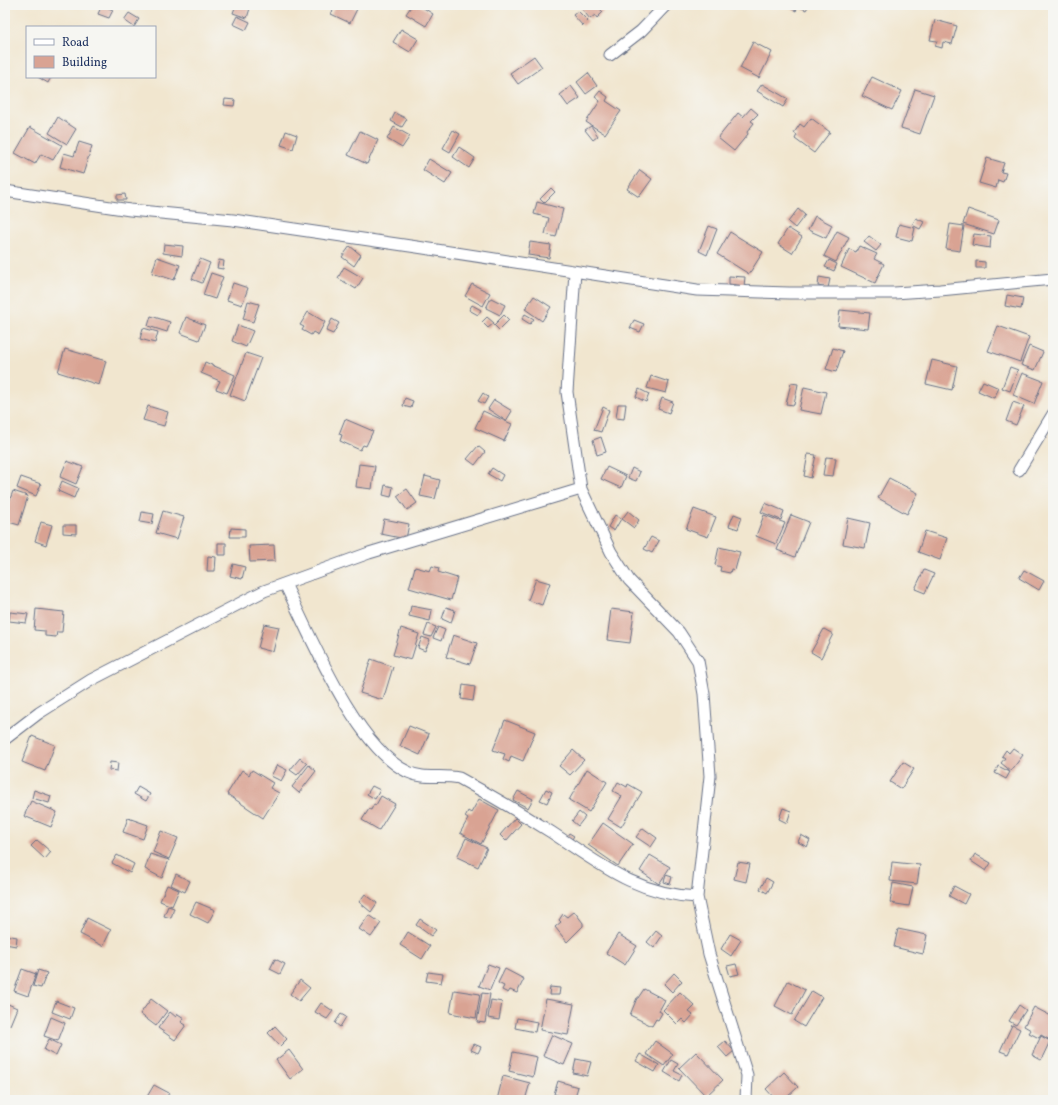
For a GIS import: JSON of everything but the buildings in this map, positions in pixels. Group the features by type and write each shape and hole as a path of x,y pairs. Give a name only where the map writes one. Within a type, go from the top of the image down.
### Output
{"street":[{"path":"610,55 642,31 666,5"},
{"path":"5,191 130,210 233,220 505,259 575,272 696,290 789,293 917,292 1053,278"},
{"path":"575,272 567,392 581,489 611,552 629,580 679,632 698,661 704,694 710,776 697,897 709,954 747,1075 746,1100"},
{"path":"1019,470 1053,414"},
{"path":"5,739 39,713 91,680 264,591 369,553 581,489"},
{"path":"285,584 323,664 358,723 379,751 394,765 409,773 422,777 447,775 458,778 552,833 615,875 645,887 680,896 697,897"}]}
